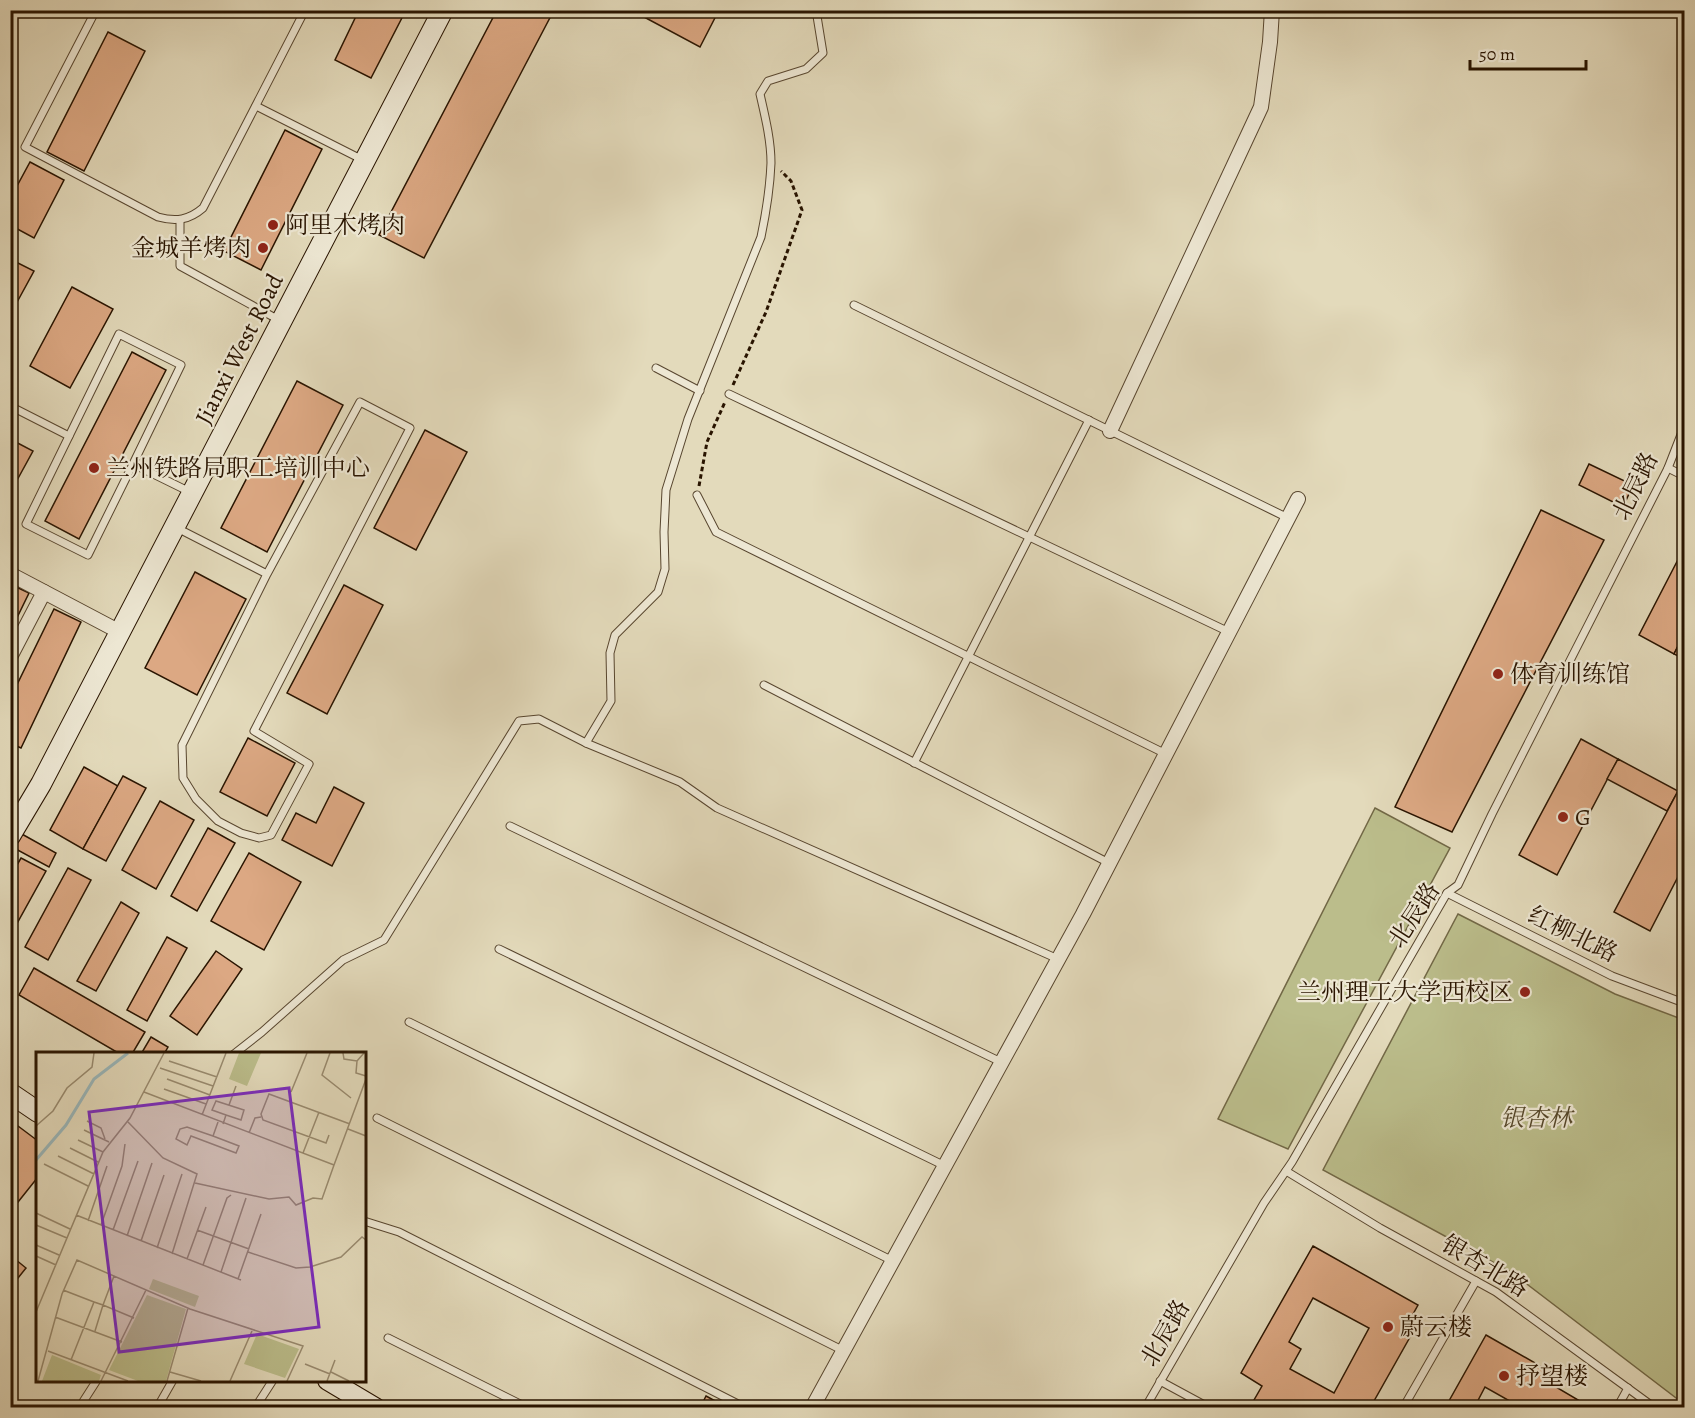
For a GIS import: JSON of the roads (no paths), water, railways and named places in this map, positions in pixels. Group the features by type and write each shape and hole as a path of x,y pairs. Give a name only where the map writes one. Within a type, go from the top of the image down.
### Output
{"street":[{"name":"Jianxi West Road","path":"10,836 41,784 443,10"},
{"path":"1110,431 1261,106 1272,10"},
{"path":"812,1407 1058,959 1298,499"},
{"path":"10,574 120,632"},
{"path":"10,657 44,592"},
{"path":"10,1093 36,1111"},
{"path":"331,1382 351,1398 375,1407"}],"lane":[{"path":"96,10 25,147 158,217 180,220 196,214 203,208 305,10"},
{"path":"586,743 611,701 610,653 615,634 658,592 665,569 666,490 688,419 761,237 767,207 771,162 767,126 760,94 768,81 806,69 823,53 816,10"},
{"path":"256,106 365,161"},
{"path":"180,220 180,266 282,321"},
{"path":"854,305 1288,518"},
{"path":"119,334 181,365 133,464 88,555 26,524 119,334"},
{"path":"656,368 699,391"},
{"path":"729,394 1229,632"},
{"path":"360,402 410,428 254,731 309,764 272,835 258,837 241,833 218,821 196,799 183,778 182,745 267,574 360,402"},
{"path":"10,406 69,436"},
{"path":"914,763 1089,420"},
{"name":"北辰路","path":"1145,1407 1264,1203 1286,1171 1447,893 1458,885 1668,468 1684,427"},
{"path":"133,464 192,494"},
{"path":"1668,468 1684,476"},
{"path":"697,495 716,532 1166,754"},
{"path":"175,527 267,574"},
{"path":"764,686 1109,863"},
{"path":"235,1052 262,1032 343,960 384,940 519,721 539,719 586,743 680,782 717,808 1058,959"},
{"path":"510,826 1001,1062"},
{"name":"红柳北路","path":"1447,893 1612,976 1684,1004"},
{"path":"499,949 945,1166"},
{"path":"409,1022 893,1261"},
{"path":"377,1119 844,1351"},
{"name":"银杏北路","path":"1286,1171 1380,1228 1496,1292 1655,1407"},
{"path":"366,1222 399,1232 746,1407"},
{"path":"1402,1407 1476,1281"},
{"path":"388,1338 528,1407"},
{"path":"1160,1381 1210,1407"},
{"path":"79,1407 96,1382"},
{"path":"157,1407 172,1382"},
{"path":"255,1407 272,1382"},
{"path":"1617,1407 1628,1388"}],"place":[{"name":"阿里木烤肉","path":"273,225"},
{"name":"金城羊烤肉","path":"263,248"},
{"name":"兰州铁路局职工培训中心","path":"94,468"},
{"name":"体育训练馆","path":"1498,674"},
{"name":"G","path":"1563,817"},
{"name":"兰州理工大学西校区","path":"1525,992"},
{"name":"蔚云楼","path":"1388,1327"},
{"name":"抒望楼","path":"1504,1376"}],"park label":[{"name":"银杏林","path":"1536,1118"}]}
